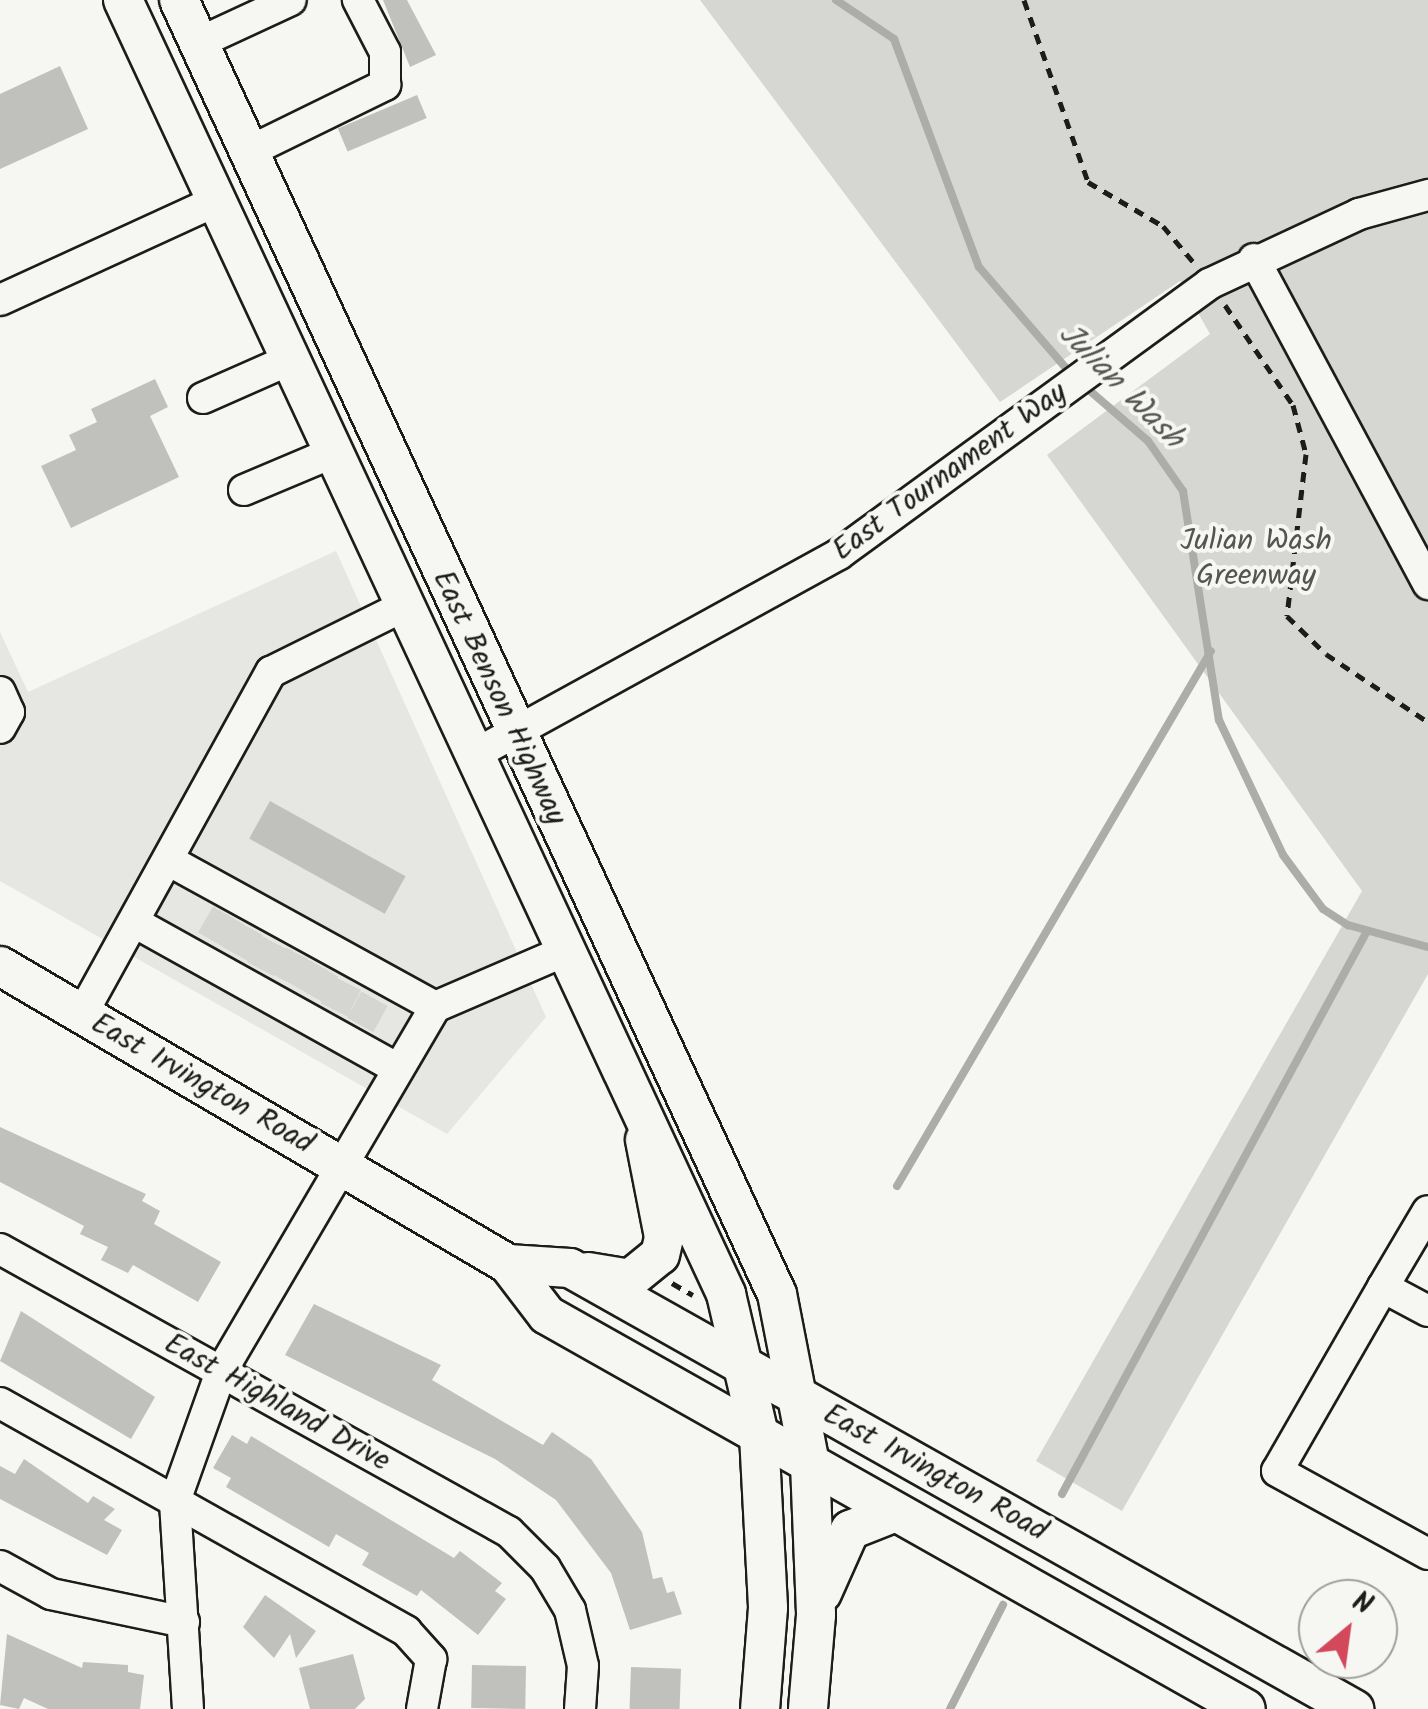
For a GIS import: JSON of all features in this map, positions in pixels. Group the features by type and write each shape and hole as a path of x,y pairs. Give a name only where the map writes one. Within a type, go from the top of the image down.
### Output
{"main road":[{"name":"East Benson Highway","path":"123,0 402,607 726,1294 749,1369 759,1435 768,1608 760,1709"},
{"name":"East Benson Highway","path":"179,0 515,735 759,1249 803,1400 810,1464 816,1615"},
{"path":"216,201 255,166"},
{"name":"East Irvington Road","path":"0,966 508,1264 547,1316 1246,1709"},
{"path":"570,1268 630,1279 660,1254 664,1237 652,1200 642,1112"},
{"name":"East Irvington Road","path":"508,1264 570,1268 1354,1709"},
{"path":"808,1709 816,1615 847,1534 871,1516 896,1512"}],"street":[{"path":"198,42 291,0"},
{"path":"255,166 385,85 385,52 358,0"},
{"name":"East Tournament Way","path":"472,756 839,554 1209,284 1254,259 1428,195"},
{"path":"0,300 216,201"},
{"path":"1254,259 1428,584"},
{"path":"204,398 289,360"},
{"path":"244,490 332,453"},
{"path":"82,1014 271,672 402,607"},
{"path":"0,692 9,712 0,728"},
{"path":"168,860 306,944 436,1007"},
{"path":"134,922 280,991 395,1067"},
{"path":"188,1709 175,1501 221,1372 395,1067 436,1007 563,952"},
{"path":"1428,1211 1276,1471 1428,1554"},
{"name":"East Highland Drive","path":"0,1249 510,1532 545,1568 570,1610 583,1666 580,1709"},
{"path":"1383,1286 1428,1311"},
{"path":"0,1403 406,1631 430,1659 422,1709"},
{"path":"0,1566 51,1594 184,1622"}],"path":[{"path":"1024,0 1088,182 1164,226 1293,405 1306,454 1305,515 1283,595 1287,616 1326,654 1428,722"},
{"path":"672,1282 696,1296"}],"shaded area":[{"path":"336,551 546,1017 447,1134 0,881 0,632 28,692"}],"green space":[{"name":"Julian Wash Greenway","path":"700,0 1428,0 1428,974 1122,1511 1036,1461 1362,891 1047,455 1210,334 1180,281 1000,402"}],"building":[{"path":"383,0 407,0 436,55 410,67"},
{"path":"60,66 88,129 0,169 0,94"},
{"path":"417,95 427,118 348,152 338,129"},
{"path":"155,379 168,407 150,416 179,477 71,528 41,466 76,450 69,435 97,422 91,409"},
{"path":"270,801 406,876 385,914 249,839"},
{"path":"0,1127 146,1194 142,1201 160,1211 154,1224 221,1262 198,1302 133,1265 128,1273 101,1260 108,1247 80,1234 84,1226 0,1182"},
{"path":"314,1304 441,1365 432,1380 543,1445 552,1432 591,1459 642,1532 653,1579 662,1577 667,1593 674,1591 682,1614 630,1630 611,1573 556,1500 495,1459 285,1355"},
{"path":"21,1311 155,1397 131,1439 0,1361"},
{"path":"232,1435 247,1444 251,1436 454,1558 460,1551 502,1583 495,1591 506,1599 478,1635 421,1590 417,1596 362,1565 369,1553 336,1534 329,1547 226,1487 231,1478 213,1468"},
{"path":"24,1459 88,1503 93,1496 115,1509 104,1520 122,1530 107,1555 0,1499 0,1466 15,1474"},
{"path":"265,1595 316,1631 296,1658 290,1634 274,1658 243,1627"},
{"path":"7,1634 82,1668 83,1662 128,1665 128,1672 144,1675 140,1709 48,1709 24,1698 19,1709 0,1705"},
{"path":"353,1654 365,1699 355,1709 310,1709 299,1668"},
{"path":"472,1665 526,1666 525,1709 471,1708"},
{"path":"631,1667 681,1669 680,1709 630,1709"}],"waterway":[{"name":"Julian Wash","path":"836,0 894,39 979,267 1072,375"},
{"name":"Julian Wash","path":"1082,384 1148,441 1183,491 1219,720 1283,855 1323,909 1348,925 1428,947"},
{"path":"897,1186 1211,651"},
{"path":"1062,1494 1367,931"},
{"path":"950,1709 1003,1605"}],"tunnel":[{"path":"211,940 228,910"},
{"path":"235,954 252,923"},
{"path":"260,969 277,937"},
{"path":"285,981 301,951"},
{"path":"310,995 327,965"},
{"path":"334,1010 350,978"},
{"path":"360,1025 378,992"}]}
